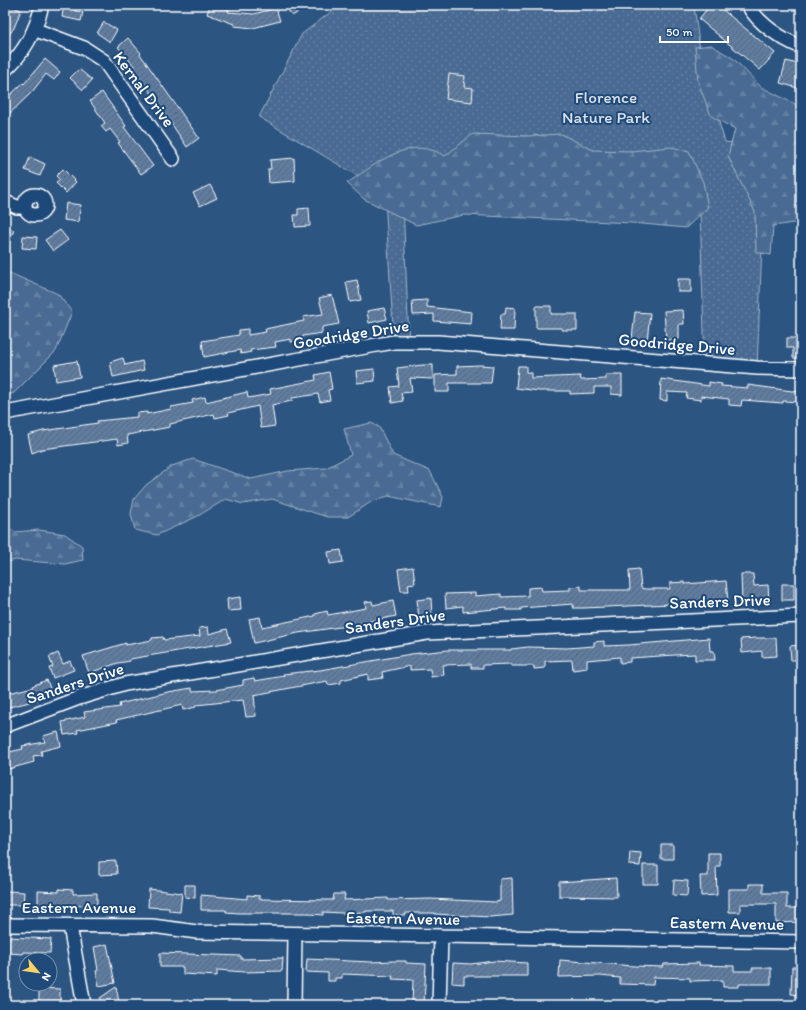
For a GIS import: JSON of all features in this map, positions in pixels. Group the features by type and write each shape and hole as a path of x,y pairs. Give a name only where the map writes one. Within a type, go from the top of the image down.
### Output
{"street":[{"path":"5,70 25,48 36,30 42,5"},
{"path":"748,5 752,12 770,28 783,38 801,47"},
{"name":"Kernal Drive","path":"36,30 84,48 104,61 173,159"},
{"path":"5,202 16,207 25,207"},
{"name":"Goodridge Drive","path":"5,413 371,346 413,341 758,368 801,370"},
{"name":"Sanders Drive","path":"5,726 79,698 125,684 427,633 801,616"},
{"name":"Eastern Avenue","path":"5,925 152,926 197,932 801,942"},
{"path":"70,926 84,1005"},
{"path":"294,1005 295,934"},
{"path":"439,1005 441,936"}],"green space":[{"name":"Florence Nature Park","path":"340,5 694,5 702,66 725,142 766,147 757,368 705,364 700,210 403,205 409,341 394,342 385,199 361,178 259,117 302,34"},
{"path":"711,45 734,59 761,87 801,107 801,220 800,222 773,226 771,255 756,252 755,212 728,156 735,129 711,116 698,82 695,47"},
{"path":"473,134 528,136 561,134 593,150 631,151 671,147 689,151 703,182 708,207 686,228 632,223 464,215 416,225 364,199 347,183 376,164 409,149 420,148 431,150 445,156"},
{"path":"5,271 58,294 72,312 56,351 14,393 5,396"},
{"path":"371,423 379,427 393,455 430,471 443,497 441,507 388,496 371,502 348,517 327,517 272,499 243,504 226,499 196,517 157,535 135,530 131,514 134,499 146,485 172,466 193,459 251,479 288,471 326,468 351,455 344,429"},
{"path":"5,525 15,532 39,530 65,534 82,546 83,560 65,564 15,560 5,563"}],"building":[{"path":"8,5 21,10 14,28 5,40 5,14"},
{"path":"64,5 77,5 75,11 83,12 81,21 62,17"},
{"path":"210,5 219,5 229,9 228,12 254,14 276,8 280,21 253,28 234,26 234,24 207,14"},
{"path":"285,5 310,5 292,16"},
{"path":"710,5 717,5 775,53 760,70 699,19"},
{"path":"104,22 117,30 110,42 97,33"},
{"path":"128,38 141,53 140,54 199,138 187,147 145,84 144,85 133,70 136,68 118,47"},
{"path":"45,59 60,72 54,80 46,74 32,92 5,118 5,100 23,83 24,84"},
{"path":"786,61 801,65 801,89 780,83"},
{"path":"79,69 92,80 83,90 70,78"},
{"path":"449,74 465,76 464,87 473,88 472,102 446,99"},
{"path":"102,92 126,126 124,127 153,166 141,174 118,143 120,142 110,129 106,132 101,126 105,123 90,101"},
{"path":"30,157 45,164 40,176 25,170"},
{"path":"294,158 295,181 269,183 268,169 271,169 270,160"},
{"path":"63,169 76,182 66,193 56,183 60,180 56,176"},
{"path":"210,185 217,198 200,206 193,193"},
{"path":"66,203 81,205 78,222 64,220"},
{"path":"309,208 310,226 295,227 294,215 298,215 298,209"},
{"path":"5,226 14,230 5,251"},
{"path":"60,230 68,240 53,251 45,240"},
{"path":"23,236 37,237 36,249 22,248"},
{"path":"678,279 691,279 691,292 678,292"},
{"path":"357,280 361,300 350,302 346,282"},
{"path":"332,295 339,324 322,327 322,333 303,336 303,338 299,338 299,340 291,342 291,339 275,342 276,347 250,350 251,352 241,354 240,350 204,357 202,341 239,335 239,330 248,329 248,335 266,332 265,329 304,321 303,317 323,314 319,298"},
{"path":"427,300 427,307 472,312 471,324 434,321 434,314 413,315 412,301"},
{"path":"536,306 551,306 551,314 577,314 577,330 562,330 562,328 536,328"},
{"path":"506,307 515,308 514,330 500,330 501,314 505,314"},
{"path":"384,308 387,319 369,323 367,311"},
{"path":"683,310 684,324 679,324 679,339 666,340 664,311"},
{"path":"635,312 650,313 647,341 632,339"},
{"path":"787,338 801,338 801,358 793,358 793,348 787,348"},
{"path":"123,358 125,365 142,361 144,370 113,377 110,362"},
{"path":"77,361 80,377 56,381 54,365"},
{"path":"433,365 433,379 410,378 412,392 401,393 403,401 392,403 390,387 399,386 397,368"},
{"path":"457,366 493,366 491,383 449,383 449,392 435,392 435,375 457,374"},
{"path":"518,366 526,366 526,372 531,373 531,378 580,376 581,380 606,379 606,375 622,375 622,395 611,394 611,387 594,387 594,393 570,394 570,391 539,391 516,388"},
{"path":"374,369 375,381 357,383 356,371"},
{"path":"329,372 332,389 328,390 330,400 320,402 318,394 292,398 292,401 272,405 275,426 261,428 258,406 228,413 229,415 215,418 214,414 170,424 170,427 127,435 128,443 118,445 117,439 42,449 32,453 28,435 43,431 98,423 97,421 137,417 137,413 147,412 147,414 171,409 171,407 193,403 192,400 205,397 206,402 247,392 248,398 271,394 270,389 316,380 315,375"},
{"path":"661,379 709,386 709,382 722,384 721,386 748,388 748,385 792,391 801,390 801,402 783,401 783,403 742,400 741,406 729,405 729,399 701,396 701,400 686,398 687,393 667,392 667,401 660,400"},
{"path":"341,550 343,562 330,564 328,552"},
{"path":"413,567 415,583 408,584 409,591 401,591 398,569"},
{"path":"639,569 641,588 645,589 670,589 670,583 684,582 684,584 726,581 728,601 671,606 671,604 584,608 573,608 573,604 521,608 521,610 506,610 506,608 463,612 463,606 446,608 445,594 475,593 475,596 501,594 501,597 528,596 528,588 541,587 542,591 570,590 570,587 581,586 581,590 630,590 629,570"},
{"path":"741,574 753,574 754,586 768,585 769,599 742,602"},
{"path":"782,584 794,584 794,600 782,600"},
{"path":"240,597 241,610 228,611 227,599"},
{"path":"431,598 432,618 419,619 417,600"},
{"path":"372,601 373,605 393,601 396,616 340,627 298,633 254,643 249,619 260,617 262,627 315,616 315,614 327,611 328,615 366,608 365,602"},
{"path":"208,627 209,634 227,629 231,642 130,659 130,661 118,663 89,673 83,656 126,643 126,645 152,640 152,638 163,637 164,640 200,636 199,628"},
{"path":"709,638 710,651 714,651 715,660 695,660 695,654 630,658 630,662 620,663 620,657 587,660 587,668 573,670 572,660 545,661 545,668 534,669 534,666 511,666 511,664 483,665 483,668 471,668 471,664 443,665 444,675 431,677 430,669 410,670 410,666 382,672 383,678 368,680 368,674 341,680 341,683 328,685 327,681 254,695 256,716 246,717 243,700 196,705 196,707 183,710 182,705 116,720 117,722 77,730 78,733 64,735 62,722 85,717 84,712 120,707 119,704 168,692 192,688 192,691 216,690 243,685 243,680 254,678 255,681 284,676 283,674 320,670 411,654 448,650 511,650 528,647 567,648 594,646 594,642 604,641 604,646 629,645"},
{"path":"776,638 777,656 762,657 762,651 742,653 741,639"},
{"path":"801,645 801,660 791,660 790,646"},
{"path":"58,653 63,664 70,661 74,670 53,678 49,668 53,667 49,657"},
{"path":"47,680 52,694 34,701 5,708 5,694 33,687 32,686"},
{"path":"58,732 61,746 41,751 42,755 33,756 34,762 5,770 5,753 23,749 22,746 45,742 43,736"},
{"path":"661,845 673,845 673,859 661,859"},
{"path":"630,852 641,853 640,866 629,865"},
{"path":"708,853 720,853 720,866 716,866 717,895 701,896 700,876 708,876"},
{"path":"116,861 117,874 99,875 99,862"},
{"path":"643,865 658,865 658,884 643,884"},
{"path":"512,878 513,915 490,917 435,913 406,913 406,915 393,915 393,911 366,911 342,913 323,912 323,915 310,913 239,913 226,912 226,910 201,910 201,895 247,899 247,895 260,896 259,899 333,900 334,894 345,894 344,900 388,898 388,900 430,899 496,902 500,901 500,879"},
{"path":"616,878 617,897 559,896 559,882"},
{"path":"674,880 688,881 687,896 673,895"},
{"path":"749,884 763,884 763,893 787,893 787,908 801,908 801,922 776,923 776,904 740,904 740,912 729,912 729,889 749,889"},
{"path":"185,885 195,885 195,898 185,897"},
{"path":"59,889 73,890 73,894 97,893 97,906 38,905 38,891 59,892"},
{"path":"149,889 182,893 180,912 169,911 169,908 148,907"},
{"path":"6,891 24,892 23,905 5,905"},
{"path":"8,937 51,939 50,952 8,953"},
{"path":"107,944 115,983 99,986 94,947"},
{"path":"160,953 241,956 241,959 283,958 282,971 245,972 217,970 217,976 183,974 183,967 160,967"},
{"path":"307,959 371,962 406,961 406,963 426,964 424,1005 412,1005 413,980 392,979 393,976 342,974 342,978 335,978 335,981 328,981 328,973 306,972"},
{"path":"560,960 663,967 664,964 699,963 699,965 734,966 734,971 752,971 752,968 771,968 771,984 739,984 739,987 723,987 723,980 690,981 690,978 654,977 653,985 620,984 620,978 600,976 559,977"},
{"path":"494,961 527,963 527,976 464,976 464,984 452,983 453,963 471,964"},
{"path":"792,967 801,967 801,995 791,994"},
{"path":"116,987 119,1002 101,1005 100,998"},
{"path":"58,989 60,989 60,1001 39,1001 39,992 58,992"}]}
